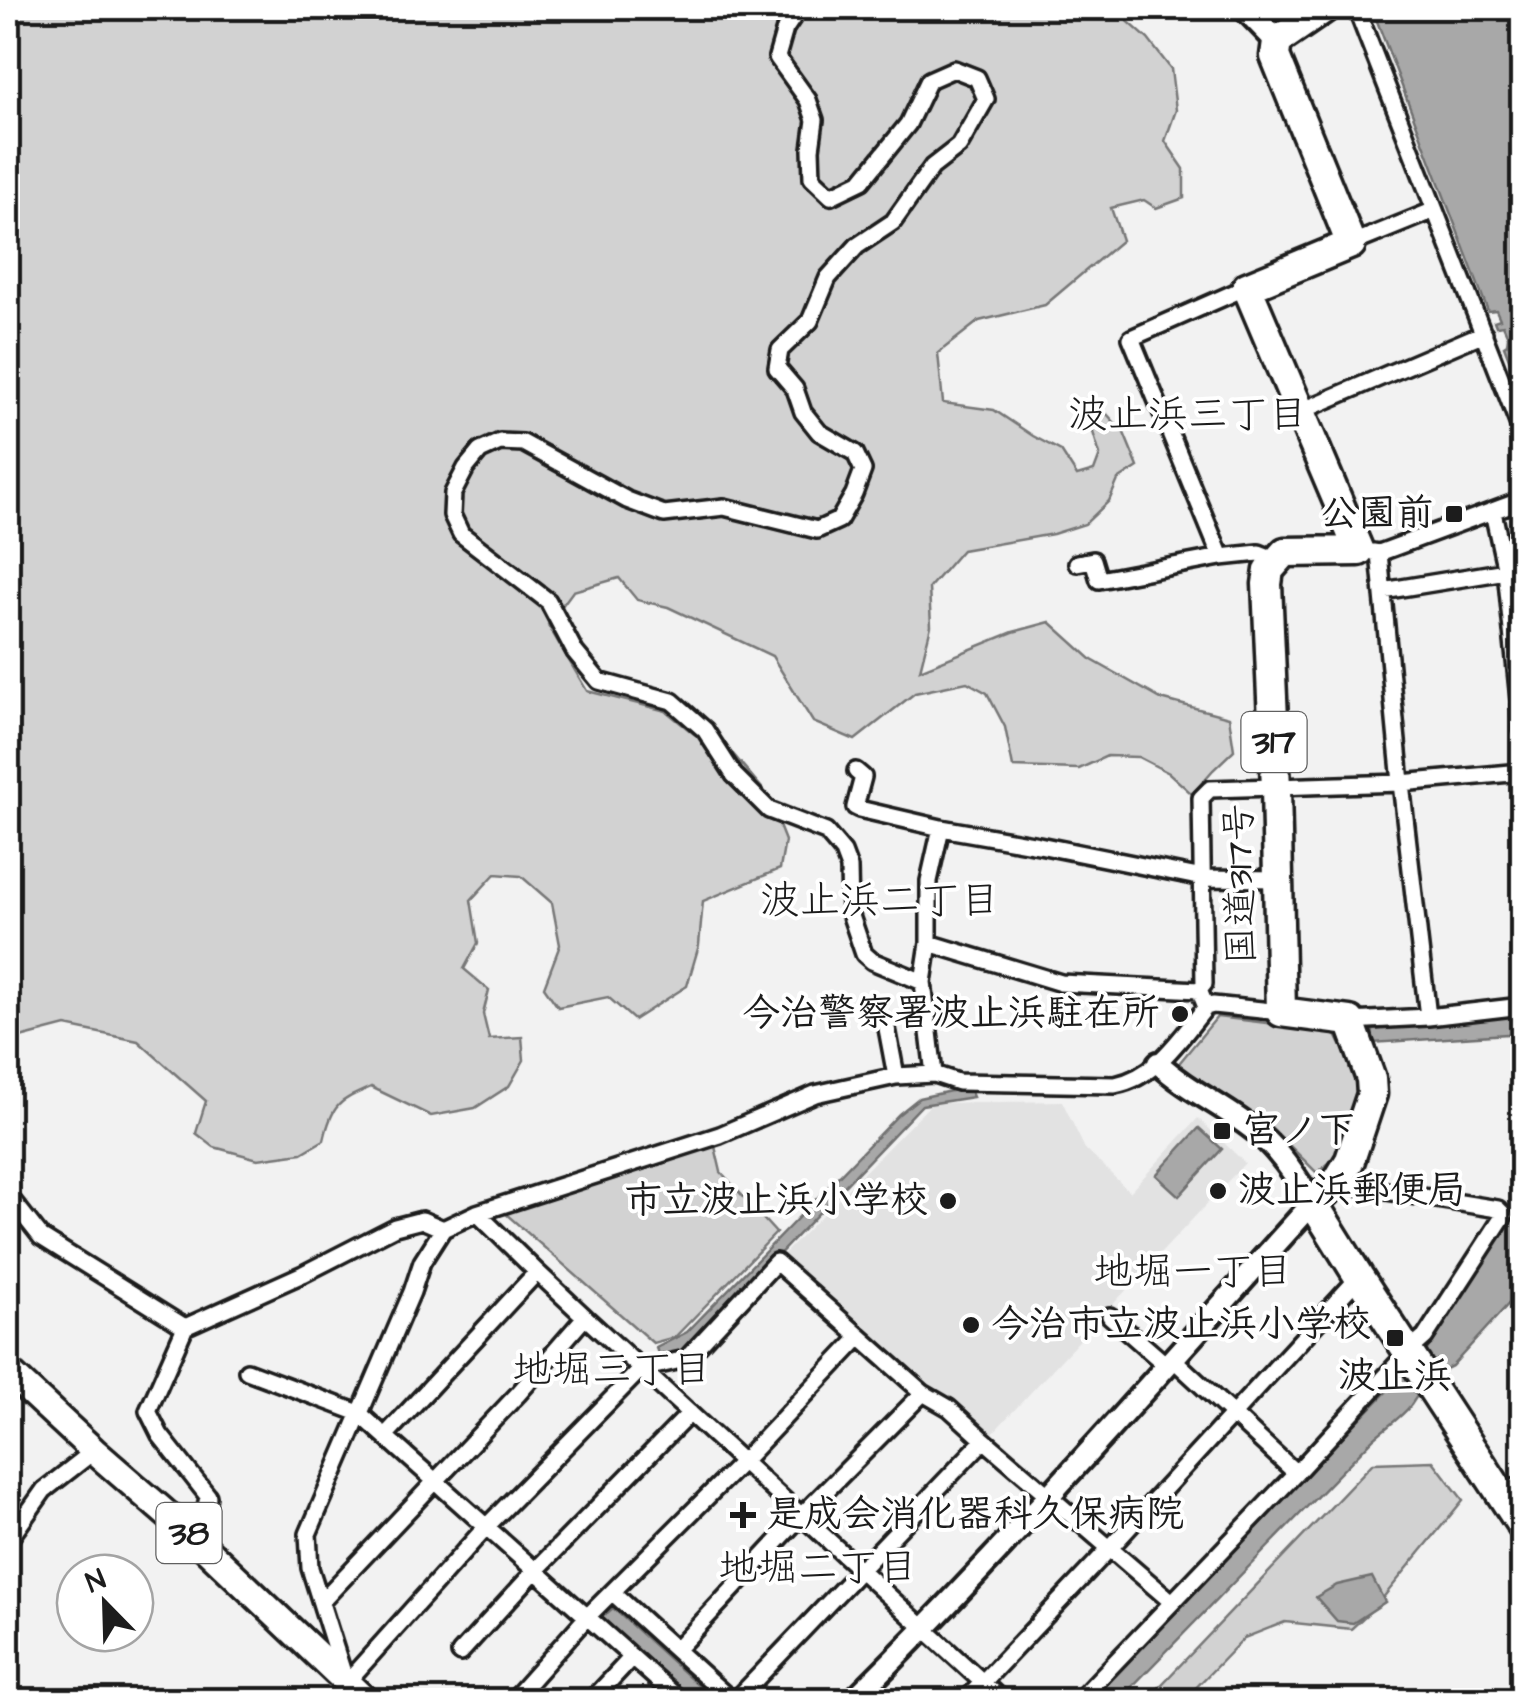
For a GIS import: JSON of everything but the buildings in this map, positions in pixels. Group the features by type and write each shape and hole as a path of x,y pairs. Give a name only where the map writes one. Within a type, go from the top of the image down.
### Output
{"highway":[{"path":"1277,560 1285,552 1369,552 1300,412 1247,287 1351,244 1275,56 1277,41 1326,8"},
{"name":"国道317号","path":"1277,560 1269,570 1267,584 1281,1012 1350,1021"},
{"path":"1350,1021 1371,1079 1372,1094 1350,1160 1336,1183 1313,1203 1429,1386 1513,1489 1522,1526"}],"main road":[{"path":"1245,8 1277,41"},
{"name":"38","path":"8,1371 200,1543 354,1695"}],"street":[{"path":"799,8 784,30 777,56 808,100 816,120 812,178 831,196 862,181 908,124 930,80 954,69 977,78 986,100 959,146 932,166 893,222 857,246 828,278 810,320 780,350 777,368 795,389 804,412 820,432 855,453 863,470 839,520 817,530 724,508 664,514 627,500 522,443 500,442 480,451 466,468 453,493 452,515 461,534 548,601 575,652 598,682 672,701 705,730 734,774 769,810 826,832 843,852 850,868 850,913 864,954 923,982"},
{"path":"1356,8 1522,433"},
{"path":"1351,244 1435,210"},
{"path":"1221,556 1131,338 1247,287"},
{"path":"1300,412 1484,333"},
{"path":"1428,1017 1382,591 1369,552 1522,500"},
{"path":"1493,512 1506,571 1522,730"},
{"path":"1077,563 1093,560 1099,580 1221,556 1259,553 1277,560"},
{"path":"1382,591 1506,571"},
{"path":"856,771 863,777 856,806 860,809 1202,878 1277,879"},
{"path":"1199,990 1204,984 1200,798 1210,789 1401,783 1522,772"},
{"path":"934,1074 923,982 929,943 929,881 941,828"},
{"path":"929,943 1062,983 1199,990"},
{"path":"1199,990 1206,1007"},
{"path":"1350,1021 1522,1006"},
{"path":"354,1695 310,1568 308,1534 422,1262 442,1229 720,1134 816,1094 896,1076 934,1074 958,1082 1115,1085 1126,1083 1158,1063 1206,1007 1281,1012"},
{"path":"886,1023 896,1076"},
{"path":"853,1700 924,1631 1049,1496 1313,1203 1287,1164 1260,1135 1158,1063"},
{"path":"1079,1700 1410,1357 1504,1214 1498,1208 1336,1183"},
{"path":"8,1195 41,1237 185,1327"},
{"path":"477,1214 640,1369 1002,1700"},
{"path":"200,1543 208,1496 160,1435 148,1411 185,1327 395,1227 422,1220 442,1229"},
{"path":"354,1695 485,1528 640,1369 686,1359 776,1262 923,1393 949,1408 1172,1602"},
{"path":"385,1436 537,1272"},
{"path":"966,1700 1359,1278"},
{"path":"1110,1316 1233,1413 1296,1473"},
{"path":"321,1602 585,1318"},
{"path":"513,1700 586,1618 859,1338"},
{"path":"246,1372 359,1413 680,1700"},
{"path":"676,1650 923,1393"},
{"path":"460,1653 690,1413"},
{"path":"613,1593 733,1700 984,1440"},
{"path":"8,1541 44,1490 94,1451"},
{"path":"592,1700 632,1658"}],"shaded area":[{"path":"8,8 1113,8 1148,39 1171,69 1176,110 1165,141 1184,169 1184,198 1156,208 1144,200 1111,208 1122,240 1045,305 979,321 938,353 943,403 994,410 1061,451 1077,476 1094,471 1100,455 1089,419 1106,413 1124,433 1138,467 1118,480 1109,501 1085,524 1053,534 962,550 929,588 931,626 920,670 1013,632 1050,622 1092,660 1161,699 1229,717 1234,750 1192,794 1169,773 1138,757 1107,756 1079,769 1013,767 1005,727 987,693 967,682 915,693 855,740 813,722 772,656 668,607 637,600 619,578 573,591 548,625 587,691 666,711 694,734 733,754 766,793 785,841 780,869 703,901 699,945 687,986 634,1020 608,997 558,1007 544,987 560,945 552,903 521,876 495,874 471,900 478,943 464,969 489,990 483,1014 489,1039 522,1037 524,1060 509,1086 475,1108 431,1116 371,1087 338,1105 324,1140 302,1153 258,1159 214,1147 196,1133 206,1101 138,1041 66,1026 16,1039 8,1032"},
{"path":"1372,8 1522,8 1522,392 1504,346 1508,336 1503,325 1496,326 1494,321 1500,319 1496,310 1488,311"},
{"path":"1522,1010 1522,1033 1372,1043 1373,1030"},
{"path":"1217,1017 1334,1031 1361,1091 1341,1153 1317,1173 1267,1123 1176,1067"},
{"path":"969,1087 973,1097 922,1105 702,1335 681,1355 660,1358 656,1348 687,1332 899,1114 919,1098"},
{"name":"今治市立波止浜小学校","path":"1062,1101 1085,1149 1130,1192 1198,1118 1245,1163 990,1436 952,1400 919,1388 776,1262 932,1103"},
{"path":"1199,1128 1222,1149 1179,1196 1156,1175"},
{"path":"714,1142 721,1172 776,1233 675,1337 653,1343 506,1214 506,1209"},
{"path":"1522,1203 1522,1289 1452,1366 1428,1382 1407,1409 1374,1438 1119,1700 1087,1700 1427,1350"},
{"path":"1433,1461 1463,1500 1377,1605 1351,1629 1285,1622 1244,1638 1184,1700 1147,1700 1373,1463"},
{"path":"1372,1577 1385,1602 1353,1623 1337,1621 1316,1597 1337,1585"},
{"path":"613,1608 714,1700 691,1700 600,1619"}],"place":[{"name":"公園前","path":"1454,514"},
{"name":"今治警察署波止浜駐在所","path":"1180,1014"},
{"name":"宮ノ下","path":"1222,1131"},
{"name":"波止浜郵便局","path":"1218,1191"},
{"name":"市立波止浜小学校","path":"948,1201"},
{"name":"今治市立波止浜小学校","path":"971,1325"},
{"name":"波止浜","path":"1395,1338"},
{"name":"是成会消化器科久保病院","path":"743,1515"}],"district":[{"name":"波止浜三丁目","path":"1188,415"},
{"name":"波止浜二丁目","path":"880,901"},
{"name":"地堀一丁目","path":"1193,1272"},
{"name":"地堀三丁目","path":"612,1370"},
{"name":"地堀二丁目","path":"818,1568"}]}
